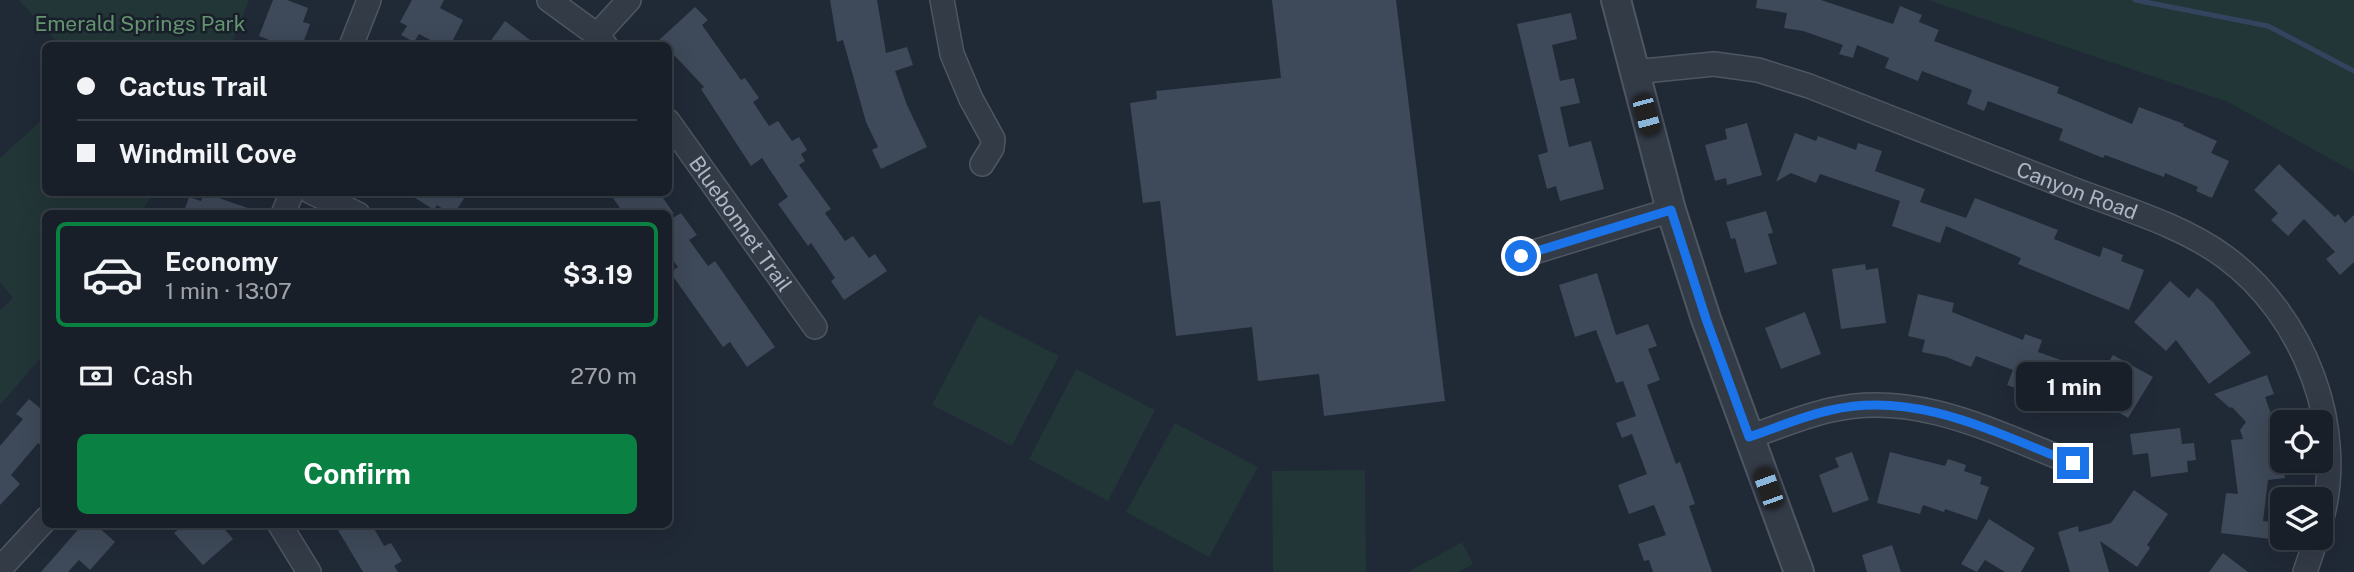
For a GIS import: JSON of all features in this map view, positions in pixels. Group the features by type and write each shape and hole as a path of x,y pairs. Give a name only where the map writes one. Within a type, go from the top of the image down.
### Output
{"street":[{"path":"353,42 369,0"},
{"path":"549,0 602,40 629,0"},
{"path":"942,0 952,54 971,99 993,139 992,148 982,164"},
{"path":"1616,0 1671,210 1706,319 1799,572"},
{"name":"Canyon Road","path":"1634,72 1714,64 1758,70 1809,86 2162,224 2223,256 2248,276 2273,303 2300,346 2315,383 2328,447 2326,487"},
{"name":"Bluebonnet Trail","path":"672,127 815,327"},
{"path":"320,196 349,210"},
{"path":"1521,256 1671,210"},
{"path":"1749,437 1829,410 1892,405 1940,412 2073,463"},
{"path":"0,569 42,523"},
{"path":"282,528 309,572"},
{"path":"2305,572 2313,550"}],"green space":[{"name":"Emerald Springs Park","path":"19,0 249,0 233,42 57,42"},
{"path":"1928,0 2354,0 2354,172 2228,102"},
{"path":"42,120 42,196 151,196 143,210 42,210 42,356 0,405 0,310 13,298 0,282 0,158"},
{"path":"979,315 1059,356 1012,446 932,405"},
{"path":"1076,369 1155,410 1108,501 1029,459"},
{"path":"1175,423 1258,467 1209,557 1126,512"},
{"path":"1365,470 1366,572 1273,572 1272,471"},
{"path":"1462,542 1473,564 1458,572 1408,572"}],"building":[{"path":"273,0 287,0 308,8 303,22 310,24 303,42 275,42 259,36"},
{"path":"412,0 444,0 440,8 463,20 452,42 434,42 419,34 414,42 401,35 407,26 400,22"},
{"path":"830,0 877,0 886,53 907,47 913,65 895,71 907,105 927,147 881,169 872,150 878,147 866,122 843,40 837,42"},
{"path":"1272,0 1396,0 1445,401 1324,416 1319,374 1258,381 1252,327 1176,336 1160,201 1143,203 1130,103 1157,99 1156,91 1281,78"},
{"path":"1757,0 1821,0 1893,24 1900,6 1922,15 1919,22 1939,30 1934,41 2059,87 2057,93 2132,124 2139,107 2184,124 2183,126 2217,141 2211,153 2229,161 2212,198 2196,191 2198,187 2165,173 2164,177 2105,155 2103,158 2059,140 2063,129 1988,101 1984,111 1967,104 1972,90 1922,71 1918,81 1885,68 1889,58 1857,45 1853,58 1839,54 1843,45 1803,31 1784,28 1787,13 1756,8"},
{"path":"695,7 708,20 702,25 741,80 745,78 759,98 753,102 769,126 778,121 792,141 799,137 807,150 801,154 805,161 799,165 831,209 825,213 845,241 853,236 869,258 875,254 887,271 844,300 831,281 835,278 811,243 808,246 778,204 788,197 762,158 751,166 701,89 704,87 675,56 672,58 672,42 658,41"},
{"path":"1571,13 1577,39 1552,45 1560,81 1574,78 1580,103 1560,107 1569,147 1591,141 1604,189 1560,201 1556,186 1547,189 1538,155 1548,152 1517,24"},
{"path":"505,21 533,42 490,42"},
{"path":"1747,123 1762,175 1727,185 1726,178 1715,181 1705,145 1727,139 1725,129"},
{"path":"1795,133 1816,141 1818,136 1856,150 1858,143 1882,151 1875,171 1925,189 1920,202 1966,218 1975,198 2058,230 2054,239 2100,257 2103,247 2123,255 2121,261 2144,270 2129,310 2018,264 2021,258 1946,226 1940,243 1892,226 1900,201 1820,174 1816,183 1791,173 1776,182"},
{"path":"2279,164 2335,217 2338,214 2345,223 2354,215 2354,262 2340,275 2326,259 2335,252 2304,219 2288,236 2271,220 2278,213 2254,190"},
{"path":"203,196 213,196 254,210 184,210 189,197 201,201"},
{"path":"412,196 465,196 457,210 444,210 437,205 434,210"},
{"path":"612,196 662,196 671,210 621,210"},
{"path":"1766,211 1773,233 1768,234 1777,264 1745,273 1735,238 1731,239 1726,222"},
{"path":"681,213 697,235 689,240 708,266 715,261 775,347 747,367 730,342 723,347 672,275 672,271 678,267 672,259 672,219"},
{"path":"1865,264 1866,270 1878,268 1886,323 1841,329 1832,269"},
{"path":"1597,273 1616,335 1648,324 1657,346 1648,349 1660,380 1647,385 1676,464 1680,462 1695,504 1689,506 1712,572 1653,572 1649,560 1644,561 1638,544 1666,535 1654,505 1629,514 1618,485 1647,474 1632,434 1622,438 1616,423 1636,416 1623,381 1616,383 1596,330 1575,337 1559,285"},
{"path":"2170,281 2189,298 2197,288 2213,302 2251,353 2209,384 2176,340 2166,351 2134,322"},
{"path":"1918,294 1954,303 1952,312 2023,340 2025,334 2042,340 2038,352 2101,374 2113,355 2153,377 2128,418 2110,407 2113,403 2073,380 2070,388 2058,384 2052,401 2007,385 2013,370 1976,356 1971,367 1946,357 1922,352 1925,340 1908,336"},
{"path":"1805,312 1821,354 1781,369 1765,328"},
{"path":"2267,375 2274,394 2265,397 2270,411 2270,473 2284,473 2285,478 2268,480 2263,521 2270,522 2270,539 2221,533 2226,493 2238,494 2231,440 2243,439 2240,430 2246,422 2214,394"},
{"path":"29,399 42,410 42,446 38,443 11,475 20,484 0,505 0,446 23,419 16,414"},
{"path":"2180,428 2182,444 2194,443 2196,460 2187,461 2188,472 2151,477 2148,453 2133,455 2130,434"},
{"path":"1852,452 1869,500 1833,513 1819,475 1839,467 1835,458"},
{"path":"1890,452 1945,466 1948,459 1966,465 1964,471 1982,477 1980,484 1989,487 1977,520 1923,505 1920,514 1877,503"},
{"path":"2134,490 2168,514 2147,545 2150,548 2137,567 2100,541 2109,572 2070,572 2058,532 2078,526 2079,532 2111,523"},
{"path":"1989,519 2035,548 2021,572 2005,572 1985,560 1977,572 1961,564"},
{"path":"79,528 99,528 115,542 90,570 79,560 68,572 41,572"},
{"path":"180,528 224,528 233,539 203,565 174,533"},
{"path":"337,528 374,528 384,546 391,543 402,561 394,566 398,572 363,572"},
{"path":"1892,545 1901,572 1867,572 1862,555"},
{"path":"2223,553 2248,572 2209,572"}],"waterway":[{"path":"2135,0 2268,26 2354,71"}],"route":[{"path":"1521,256 1671,210 1706,319 1749,437 1829,410 1892,405 1940,412 2073,463"}]}
